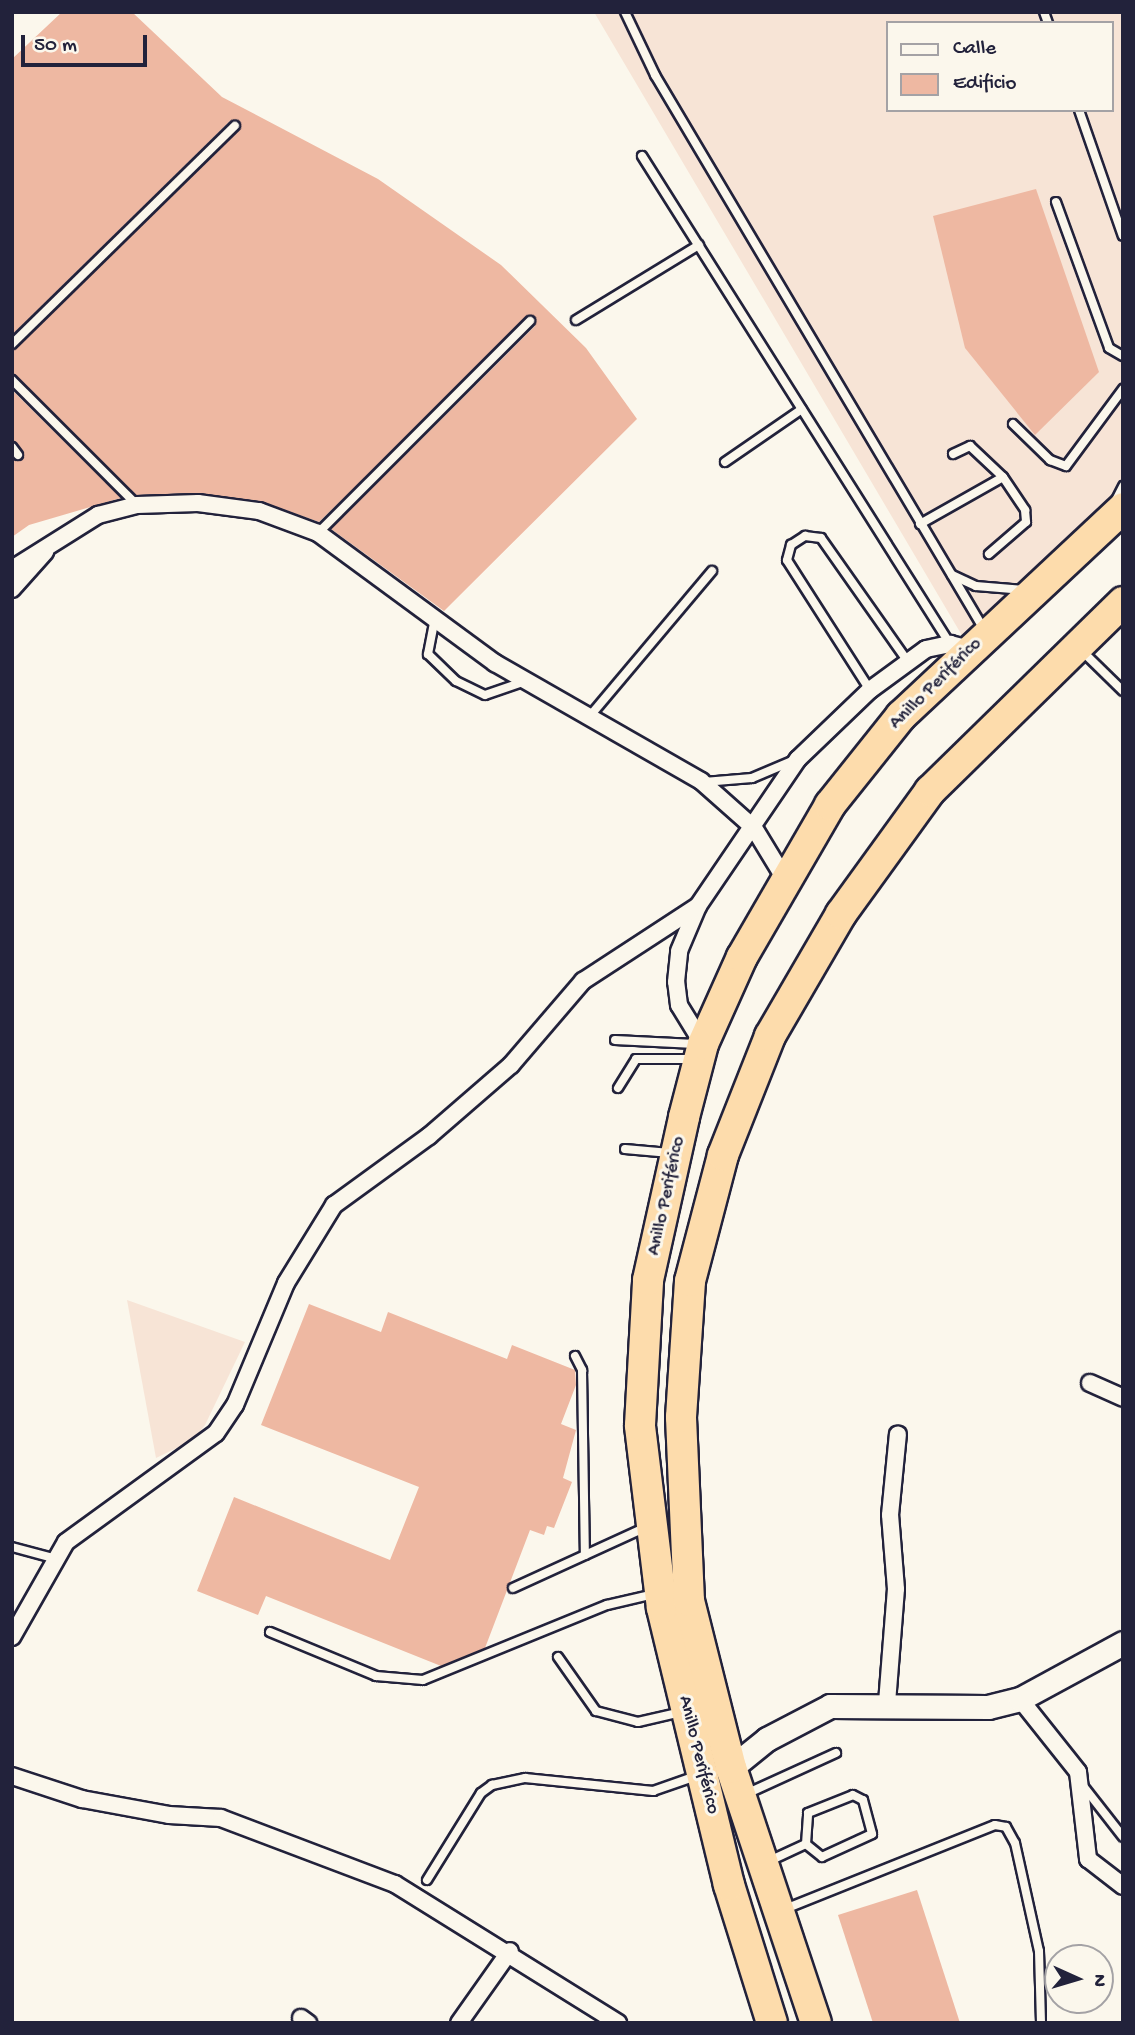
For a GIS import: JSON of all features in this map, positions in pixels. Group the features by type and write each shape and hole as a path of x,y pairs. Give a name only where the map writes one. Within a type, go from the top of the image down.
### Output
{"highway":[{"name":"Anillo Periférico","path":"772,2023 702,1774 660,1593 640,1425 648,1280 676,1153 701,1052 785,879 830,805 885,736 969,642 1034,590 1114,516"},
{"name":"Anillo Periférico","path":"816,2023 761,1865 731,1768 689,1601 681,1417 690,1280 723,1155 770,1036 841,914 930,791 1123,602"}],"main road":[{"path":"731,1768 805,1717 830,1706 887,1703 988,1707 1020,1699 1123,1643"}],"street":[{"path":"12,569 53,540 98,515 137,505 198,503 260,511 318,533 434,622 526,681 701,781 754,828 785,879"},
{"path":"12,589 53,540"},
{"path":"701,1052 679,1005 676,982 679,951 698,906 754,828 798,759 870,690 926,649 969,642"},
{"path":"12,1637 53,1558 140,1484 216,1433 235,1405 286,1283 334,1205 429,1136 510,1065 583,981 698,906"},
{"path":"1090,1383 1123,1398"},
{"path":"887,1703 896,1589 890,1515 898,1434"},
{"path":"1020,1699 1078,1772 1084,1787 1088,1859 1123,1886"},
{"path":"12,1776 82,1798 169,1815 221,1818 264,1831 395,1884 510,1951 610,2020"},
{"path":"459,2023 510,1951"}],"lane":[{"path":"625,12 655,75 950,575 969,642"},
{"path":"1080,112 1123,236"},
{"path":"12,344 235,126"},
{"path":"642,156 802,409 969,642"},
{"path":"1056,202 1110,348 1123,356"},
{"path":"576,320 699,245"},
{"path":"318,533 530,321"},
{"path":"12,380 137,505"},
{"path":"1013,424 1051,460 1066,466 1123,389"},
{"path":"725,461 802,409"},
{"path":"953,454 970,446 1003,477 1025,510 1026,522 989,554"},
{"path":"12,447 18,455"},
{"path":"920,524 1003,477"},
{"path":"1114,516 1123,486"},
{"path":"870,690 787,560 791,545 805,536 821,538 908,662"},
{"path":"589,717 712,571"},
{"path":"950,575 976,586 1034,590"},
{"path":"434,622 428,654 456,681 485,695 526,681"},
{"path":"1077,646 1123,691"},
{"path":"701,781 752,778 798,759"},
{"path":"615,1040 701,1052"},
{"path":"618,1088 636,1059 701,1052"},
{"path":"625,1149 676,1153"},
{"path":"575,1356 582,1370 585,1555"},
{"path":"513,1588 652,1525"},
{"path":"12,1547 53,1558"},
{"path":"270,1632 376,1676 423,1680 607,1605 660,1593"},
{"path":"558,1657 596,1711 638,1723 687,1710"},
{"path":"740,1797 836,1753"},
{"path":"427,1880 481,1793 492,1785 525,1778 653,1791 702,1774"},
{"path":"1084,1787 1123,1837"},
{"path":"853,1795 863,1800 872,1834 822,1857 806,1844 808,1813 853,1795"},
{"path":"779,1912 995,1825 1006,1827 1015,1843 1039,1951 1041,2023"},
{"path":"761,1865 806,1844"}],"shaded area":[{"path":"594,12 1123,12 1123,508 970,649"},
{"path":"127,1300 245,1342 205,1425 193,1440 156,1458"}],"building":[{"path":"62,12 132,12 222,97 378,179 501,265 586,348 637,419 444,611 331,529 535,326 532,315 319,522 260,501 198,493 136,495 12,374 12,350 241,127 237,120 230,121 12,335 12,59"},
{"path":"1036,189 1099,372 1035,435 965,348 933,216"},
{"path":"12,390 121,498 29,525 12,537 12,458 19,461 24,455 12,441"},
{"path":"309,1304 381,1332 388,1312 507,1359 512,1345 575,1370 576,1385 561,1424 576,1430 563,1478 572,1482 554,1528 547,1526 544,1535 530,1530 485,1648 441,1666 266,1596 258,1615 197,1591 234,1497 390,1560 419,1487 261,1425"},
{"path":"917,1890 960,2023 873,2023 838,1915"}]}
